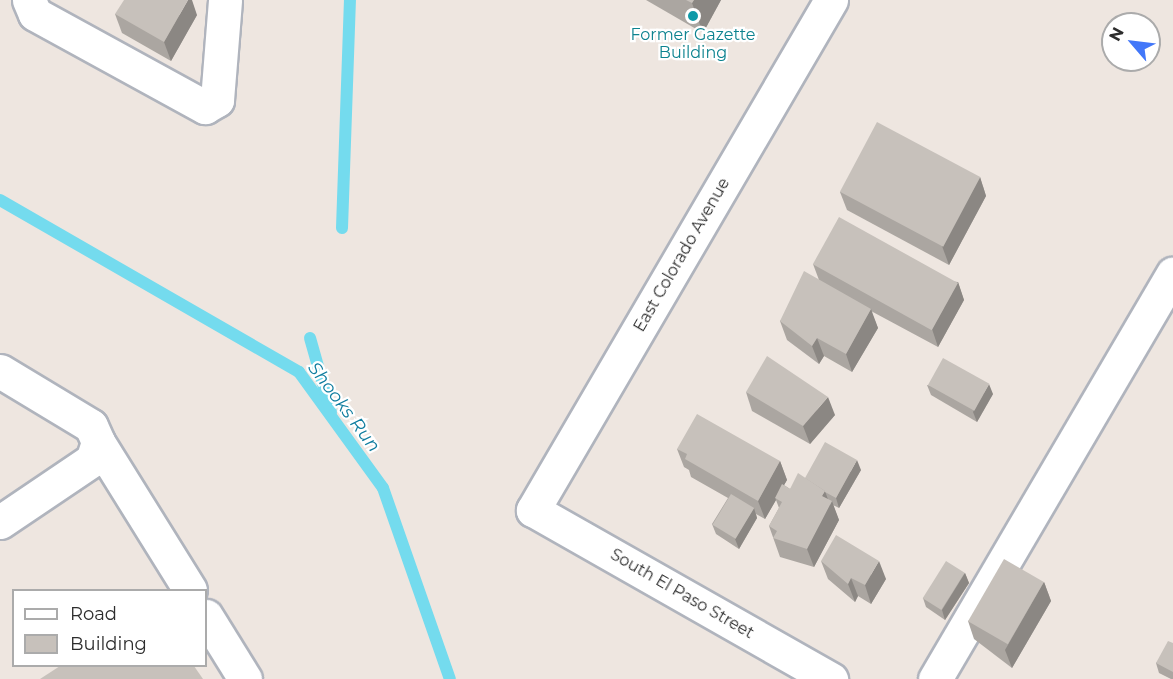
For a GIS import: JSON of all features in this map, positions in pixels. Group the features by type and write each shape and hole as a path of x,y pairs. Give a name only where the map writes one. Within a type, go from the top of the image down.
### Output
{"street":[{"path":"30,0 35,14 205,107 217,100 225,0"},
{"name":"East Colorado Avenue","path":"533,510 831,0"},
{"path":"935,679 1173,274"},
{"path":"0,371 91,426 98,442 189,589"},
{"path":"0,522 93,460 98,442"},
{"name":"South El Paso Street","path":"533,510 831,679"},
{"path":"207,618 244,679"}],"building":[{"path":"124,0 188,0 164,42 115,14"},
{"path":"877,122 980,177 943,247 840,192"},
{"path":"839,217 958,283 932,330 813,264"},
{"path":"804,271 871,309 846,354 817,338 812,346 780,321"},
{"path":"767,356 828,397 803,426 746,392"},
{"path":"943,358 989,384 974,411 928,385"},
{"path":"697,414 780,461 758,501 685,459 687,454 677,449"},
{"path":"825,442 857,460 836,498 805,478"},
{"path":"798,473 825,491 822,496 832,501 807,549 773,538 777,531 769,526 782,502 775,498 782,484 790,489"},
{"path":"731,494 754,508 736,539 712,525"},
{"path":"836,535 879,561 865,585 851,578 848,584 821,561"},
{"path":"1004,559 1044,582 1008,644 968,621"},
{"path":"946,561 965,573 941,610 923,598"},
{"path":"1168,641 1173,643 1173,672 1156,663"},
{"path":"58,667 195,667 203,679 40,679"}],"waterway":[{"path":"342,228 350,0"},
{"name":"Shooks Run","path":"0,200 299,372 383,488 450,679"},
{"path":"310,338 331,412"}],"place":[{"name":"Former Gazette Building","path":"693,16"}]}
